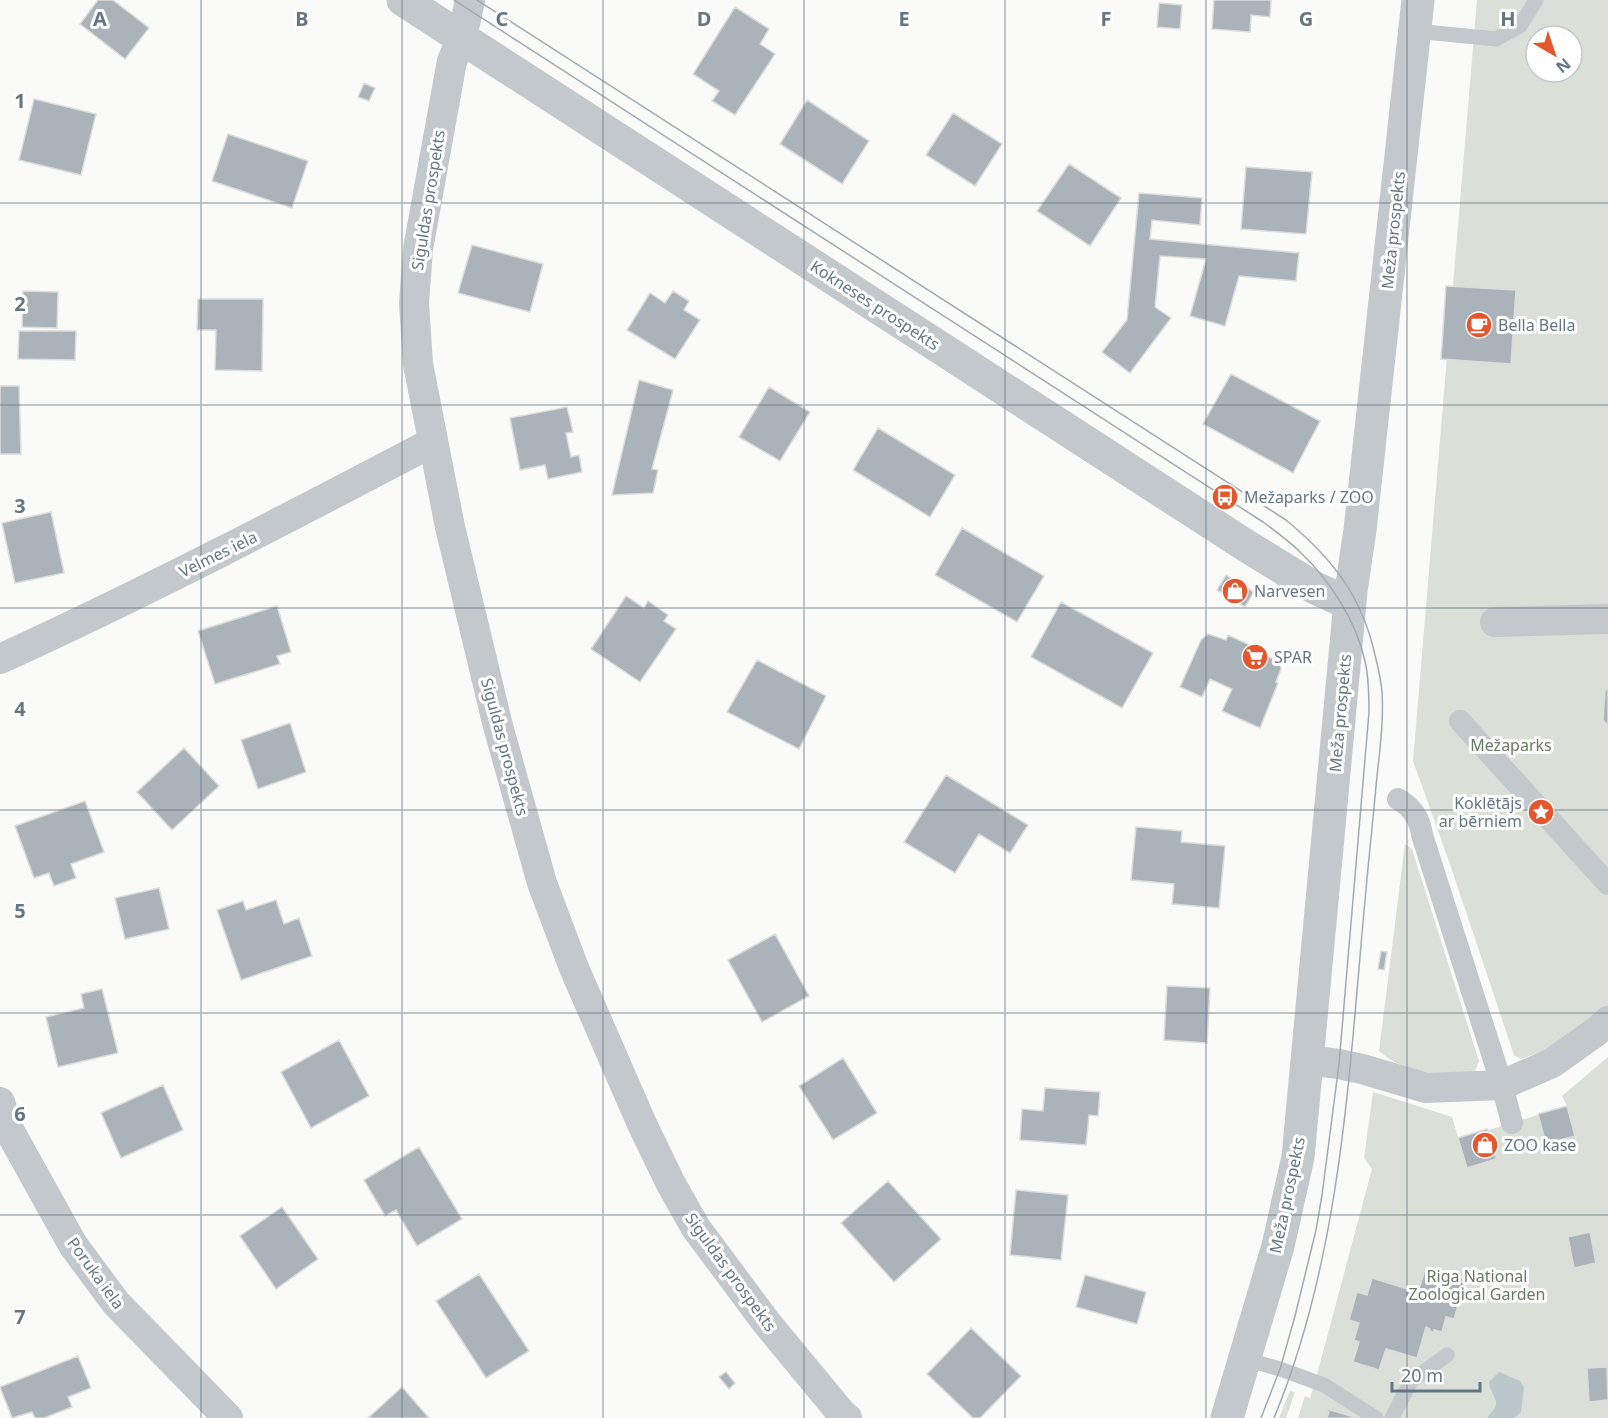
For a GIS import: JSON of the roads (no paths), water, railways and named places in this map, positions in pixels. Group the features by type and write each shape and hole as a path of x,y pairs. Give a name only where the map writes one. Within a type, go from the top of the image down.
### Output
{"street":[{"name":"Kokneses prospekts","path":"403,0 1245,544 1315,588 1350,604"},
{"name":"Siguldas prospekts","path":"470,0 462,38 452,61 418,249 414,303 418,364 433,442 450,527 498,726 542,883 574,968 642,1124 671,1184 696,1228 766,1322 842,1416"},
{"name":"Meža prospekts","path":"1227,1418 1278,1246 1298,1157 1350,604 1417,15"},
{"name":"Velmes iela","path":"0,658 238,544 433,442"},
{"path":"1495,622 1608,619"},
{"path":"1460,721 1608,884"},
{"path":"1398,799 1408,805 1420,823 1512,1123"},
{"path":"1307,1060 1362,1069 1426,1088 1502,1085 1552,1063 1608,1021"},
{"name":"Poruka iela","path":"0,1102 8,1128 73,1245 116,1303 228,1418"}],"lane":[{"path":"1417,15 1496,39 1520,26 1536,0"},
{"path":"1392,1418 1411,1381 1447,1355"},
{"path":"1245,1359 1324,1385 1376,1418"}],"tram line":[{"path":"454,0 1263,522 1310,562 1340,601 1355,630 1365,661 1369,712 1339,1064 1316,1230 1280,1369 1261,1418"},
{"path":"477,0 1286,520 1331,564 1353,596 1362,614 1376,660 1382,704 1381,739 1348,1091 1329,1224 1315,1290 1297,1355 1274,1418"}],"place":[{"name":"Bella Bella","path":"1479,325"},
{"name":"Mežaparks / ZOO","path":"1225,497"},
{"name":"Narvesen","path":"1235,591"},
{"name":"SPAR","path":"1255,657"},
{"name":"Koklētājs ar bērniem","path":"1541,812"},
{"name":"ZOO kase","path":"1485,1145"}],"park label":[{"name":"Mežaparks","path":"1511,745"},
{"name":"Riga National Zoological Garden","path":"1477,1285"}]}
